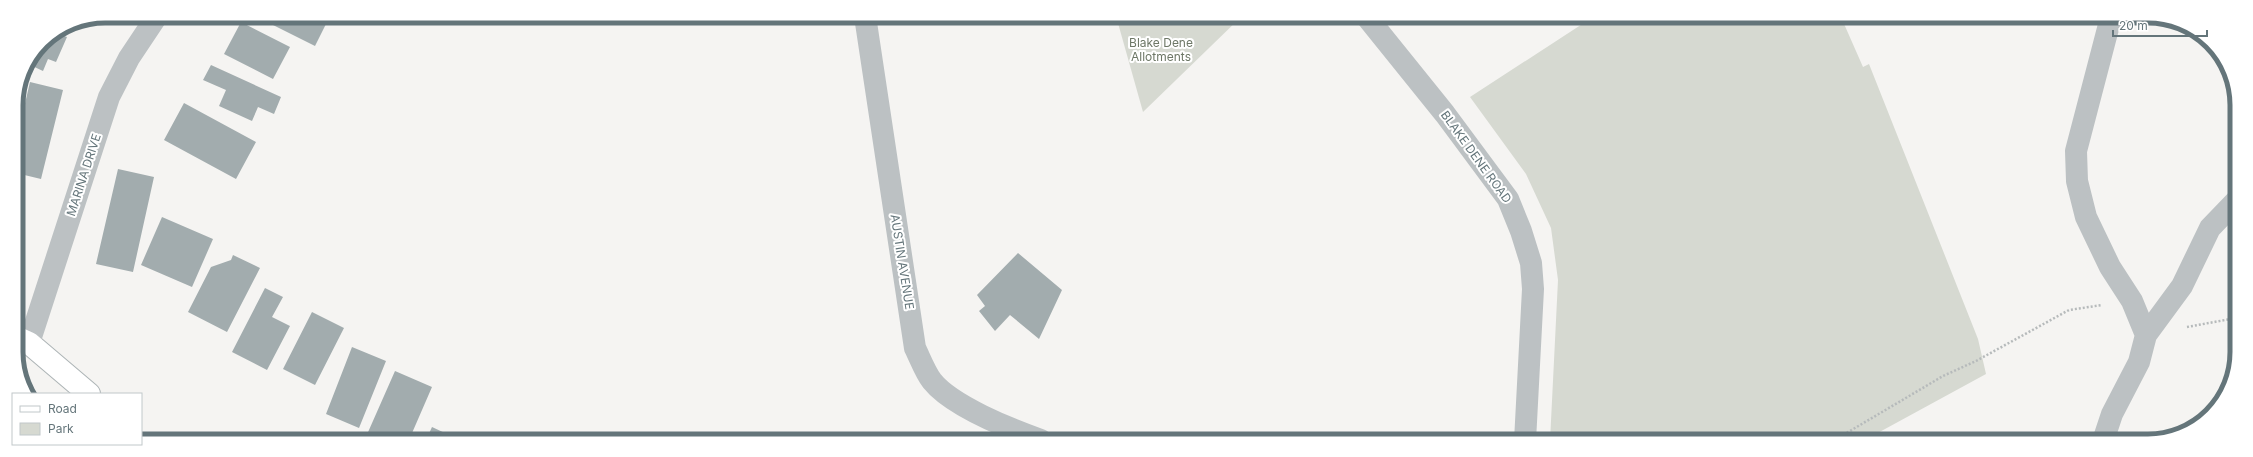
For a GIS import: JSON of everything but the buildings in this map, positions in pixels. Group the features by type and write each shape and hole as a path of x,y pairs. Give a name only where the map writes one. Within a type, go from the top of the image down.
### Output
{"main road":[{"path":"23,340 88,393"}],"street":[{"name":"MARINA DRIVE","path":"23,340 109,97 129,58 152,23"},
{"name":"AUSTIN AVENUE","path":"867,23 915,348 931,380 945,394 1011,429 1025,434"},
{"name":"BLAKE DENE ROAD","path":"1372,23 1445,114 1508,199 1521,231 1531,263 1533,289 1524,434"},
{"path":"2109,23 2076,151 2076,181 2086,217 2110,267 2132,301 2146,335"},
{"path":"2105,434 2112,414 2139,362 2146,335 2182,286 2210,228 2230,207"}],"path":[{"path":"1845,434 1942,376 1976,361 2069,310 2132,301"}],"green space":[{"name":"Blake Dene Allotments","path":"1118,23 1235,23 1143,112"},
{"path":"1584,23 1844,23 1863,67 1869,64 1978,339 1986,374 1876,434 1550,434 1558,280 1551,228 1526,174 1470,97"}]}
